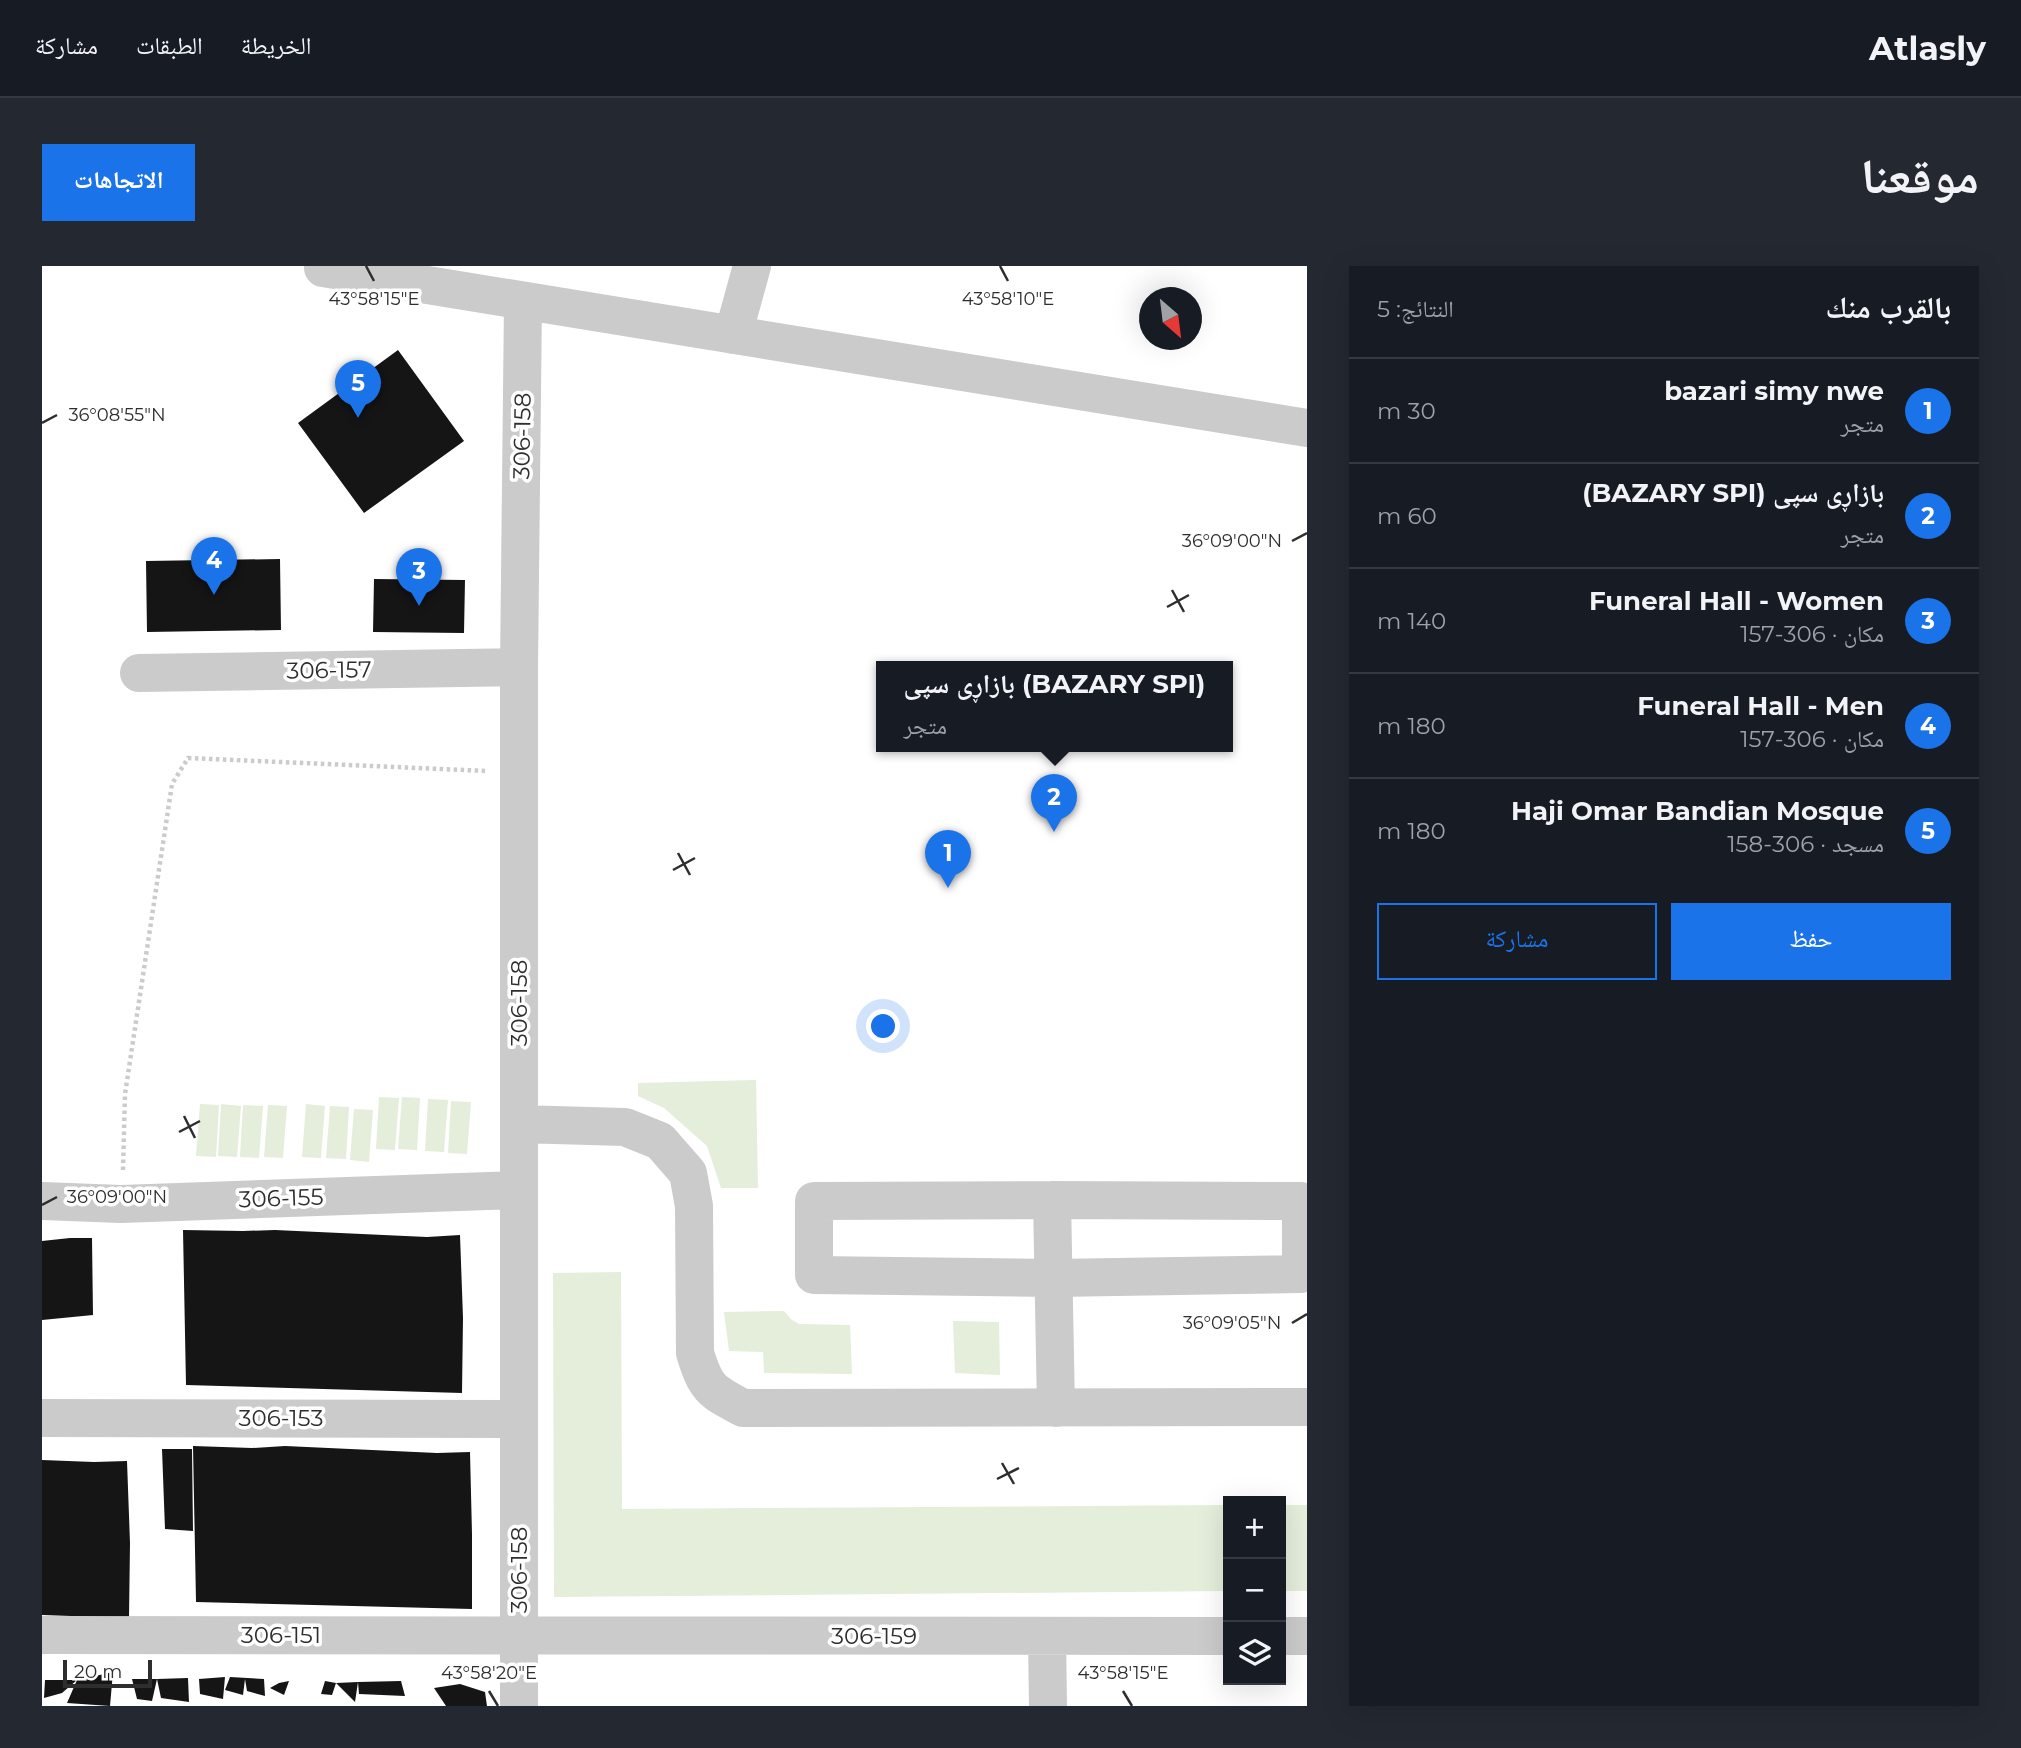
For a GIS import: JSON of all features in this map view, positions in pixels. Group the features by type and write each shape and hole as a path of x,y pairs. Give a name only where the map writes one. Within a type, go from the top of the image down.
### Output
{"street":[{"path":"733,335 752,266"},
{"path":"323,268 1307,428"},
{"name":"306-158","path":"519,1706 519,667 523,301"},
{"name":"306-157","path":"139,673 519,667"},
{"path":"519,1124 625,1127 660,1141 688,1173 694,1206 695,1353 701,1373 714,1392 743,1408 1307,1407"},
{"name":"306-155","path":"42,1201 121,1203 519,1190"},
{"path":"1052,1200 1056,1408"},
{"path":"1052,1200 1301,1201 1301,1274 1054,1278 814,1275 814,1201 1052,1200"},
{"name":"306-153","path":"42,1418 519,1419"},
{"name":"306-151","path":"42,1635 519,1635"},
{"name":"306-159","path":"519,1635 1223,1636"},
{"path":"1047,1636 1048,1706"},
{"path":"1286,1636 1307,1636"}],"path":[{"path":"121,1203 125,1094 172,784 188,758 519,773"}],"green space":[{"path":"756,1080 758,1188 721,1188 707,1146 664,1108 638,1096 638,1083"},
{"path":"379,1097 399,1098 395,1150 376,1149"},
{"path":"402,1097 420,1098 417,1150 398,1149"},
{"path":"428,1099 448,1100 444,1152 425,1151"},
{"path":"451,1101 471,1102 467,1154 448,1153"},
{"path":"200,1104 219,1105 216,1157 196,1156"},
{"path":"221,1104 241,1106 237,1157 218,1156"},
{"path":"306,1104 325,1106 321,1158 302,1157"},
{"path":"243,1105 263,1106 259,1158 240,1157"},
{"path":"268,1105 287,1106 283,1158 264,1157"},
{"path":"330,1106 349,1107 346,1159 326,1158"},
{"path":"354,1109 373,1110 369,1162 350,1160"},
{"path":"621,1272 622,1509 1223,1505 1223,1591 554,1597 553,1273"},
{"path":"784,1311 799,1324 850,1325 852,1374 764,1373 763,1352 729,1351 724,1312"},
{"path":"953,1321 999,1322 1000,1375 955,1373"},
{"path":"1286,1505 1307,1505 1307,1591 1286,1591"}],"building":[{"path":"398,350 464,441 364,513 298,423"},
{"path":"280,559 281,630 147,632 146,561"},
{"path":"374,579 465,580 464,633 373,632"},
{"path":"183,1230 275,1230 427,1237 460,1235 462,1393 186,1385"},
{"path":"92,1238 93,1315 42,1320 42,1241"},
{"path":"193,1446 470,1452 472,1609 196,1602"},
{"path":"162,1449 192,1449 193,1531 165,1529"},
{"path":"42,1460 127,1461 129,1618 42,1615"},
{"path":"113,1672 110,1706 67,1703 77,1680"},
{"path":"225,1677 223,1699 200,1694 199,1679"},
{"path":"230,1677 264,1679 265,1696 247,1691 245,1679 243,1695 225,1690"},
{"path":"188,1678 189,1702 161,1698 157,1679"},
{"path":"132,1679 157,1679 152,1701 137,1699"},
{"path":"45,1680 77,1680 62,1693 44,1698"},
{"path":"289,1681 284,1695 270,1688 279,1683"},
{"path":"325,1681 336,1683 332,1695 321,1694"},
{"path":"401,1681 405,1696 359,1694 358,1682"},
{"path":"358,1682 355,1702 336,1683"},
{"path":"460,1684 485,1692 487,1706 446,1706 434,1688"}],"place":[{"name":"Haji Omar Bandian Mosque","path":"358,418"},
{"name":"Funeral Hall - Men","path":"214,595"},
{"name":"Funeral Hall - Women","path":"419,606"},
{"name":"بازاڕی سپی (BAZARY SPI)","path":"1054,832"},
{"name":"bazari simy nwe","path":"948,888"}]}
